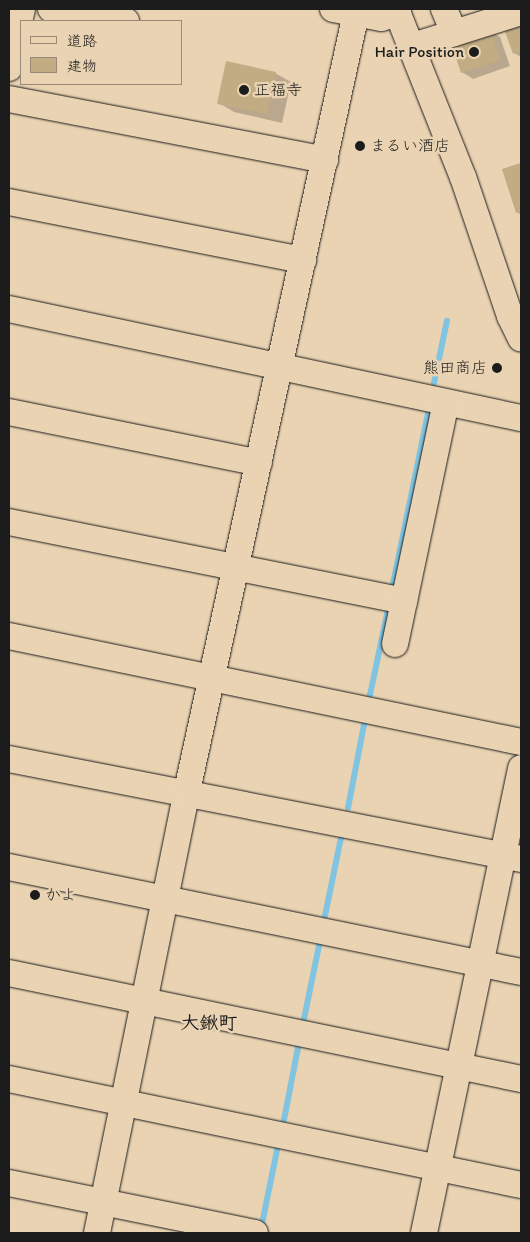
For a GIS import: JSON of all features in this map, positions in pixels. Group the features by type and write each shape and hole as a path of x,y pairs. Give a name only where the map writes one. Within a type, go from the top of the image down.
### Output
{"street":[{"path":"9,68 22,9"},
{"path":"51,9 120,20"},
{"path":"444,9 454,33"},
{"path":"97,1233 146,1002 187,791 281,366 324,160 344,11 381,18 397,11 463,177 521,338"},
{"path":"410,47 521,12"},
{"path":"9,99 324,160"},
{"path":"9,202 303,260"},
{"path":"9,309 521,418"},
{"path":"395,644 393,599 446,402"},
{"path":"9,412 259,464"},
{"path":"9,522 236,570 393,599"},
{"path":"9,636 521,742"},
{"path":"9,759 187,791 512,857"},
{"path":"424,1233 480,964 512,857 521,768"},
{"path":"9,867 521,972"},
{"path":"9,973 521,1079"},
{"path":"9,1079 521,1185"},
{"path":"9,1183 255,1233"}],"building":[{"path":"521,19 521,51 513,54 503,26"},
{"path":"490,29 500,60 461,73 451,43"},
{"path":"226,61 276,72 267,114 217,104"},
{"path":"521,163 521,211 516,213 502,169"}],"waterway":[{"path":"434,383 447,321"},
{"path":"393,584 428,413"},
{"path":"370,695 387,614"},
{"path":"348,808 364,725"},
{"path":"325,916 341,838"},
{"path":"304,1019 319,946"},
{"path":"284,1120 298,1048"},
{"path":"262,1224 277,1150"}],"place":[{"name":"Hair Position","path":"474,52"},
{"name":"正福寺","path":"244,90"},
{"name":"まるい酒店","path":"360,146"},
{"name":"熊田商店","path":"497,368"},
{"name":"かよ","path":"35,895"}],"district":[{"name":"大鍬町","path":"209,1023"}]}
